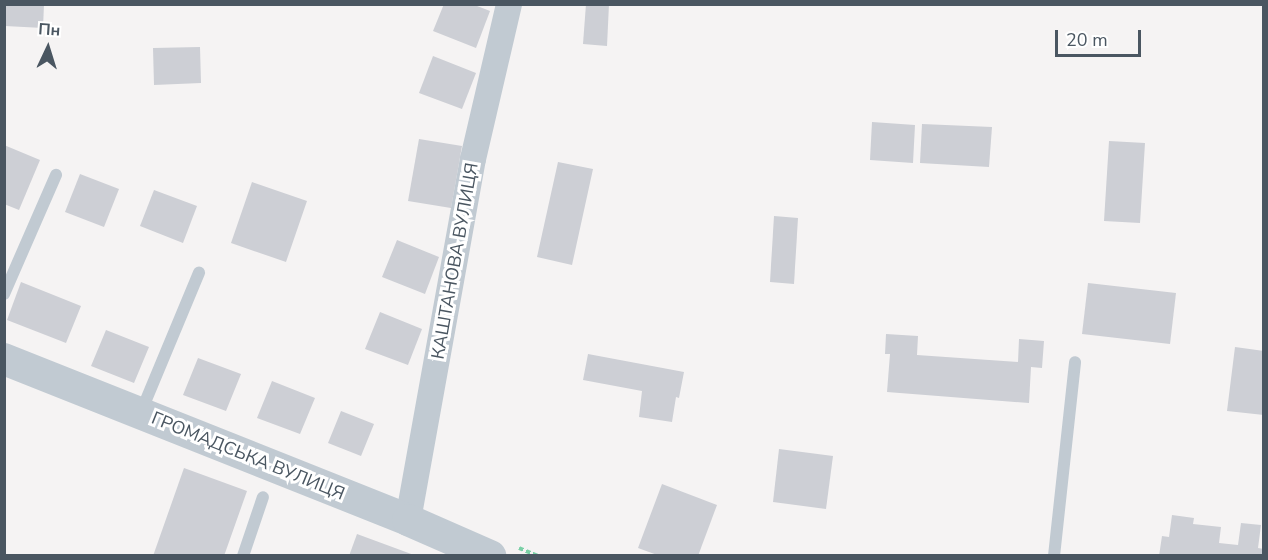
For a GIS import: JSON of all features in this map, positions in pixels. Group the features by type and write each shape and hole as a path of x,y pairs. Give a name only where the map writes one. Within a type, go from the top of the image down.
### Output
{"street":[{"name":"КАШТАНОВА ВУЛИЦЯ","path":"408,520 473,159 509,4"},
{"name":"ГРОМАДСЬКА ВУЛИЦЯ","path":"4,359 408,520 470,552"}],"lane":[{"path":"4,294 56,175"},
{"path":"140,413 199,273"},
{"path":"1054,555 1075,362"},
{"path":"243,555 263,497"}],"building":[{"path":"6,4 44,4 43,28 5,26"},
{"path":"444,4 472,4 490,11 476,48 433,31"},
{"path":"586,4 609,4 607,46 583,44"},
{"path":"200,47 201,83 154,85 153,48"},
{"path":"433,56 476,73 462,109 419,93"},
{"path":"872,122 915,125 913,163 870,160"},
{"path":"922,124 992,127 989,167 920,163"},
{"path":"419,139 462,146 451,208 408,201"},
{"path":"1109,141 1145,143 1140,223 1104,221"},
{"path":"4,145 40,160 19,210 4,204"},
{"path":"558,162 593,169 572,265 537,257"},
{"path":"80,174 119,189 104,227 65,212"},
{"path":"252,182 307,201 286,262 231,243"},
{"path":"154,190 197,206 183,243 140,226"},
{"path":"774,216 798,218 794,284 770,282"},
{"path":"397,240 439,257 425,294 382,277"},
{"path":"21,282 81,306 66,343 7,320"},
{"path":"1088,283 1176,293 1170,344 1082,334"},
{"path":"380,312 422,329 408,365 365,349"},
{"path":"106,330 149,347 134,383 91,366"},
{"path":"886,334 918,336 917,355 1018,362 1019,339 1044,341 1042,368 1031,367 1029,403 887,392 890,354 885,354"},
{"path":"1235,347 1264,351 1264,415 1227,411"},
{"path":"588,354 684,372 679,398 676,397 672,422 639,417 642,391 583,380"},
{"path":"198,358 241,374 226,411 183,395"},
{"path":"272,381 315,398 300,434 257,418"},
{"path":"341,411 374,424 361,456 328,443"},
{"path":"779,449 833,456 826,509 773,502"},
{"path":"184,468 247,491 224,556 153,556"},
{"path":"662,484 717,505 698,556 660,556 638,548"},
{"path":"1172,515 1194,518 1193,524 1221,527 1219,543 1238,545 1241,523 1261,525 1258,548 1264,549 1264,556 1159,556 1162,536 1169,537"},
{"path":"357,534 414,555 414,556 349,556"}]}
